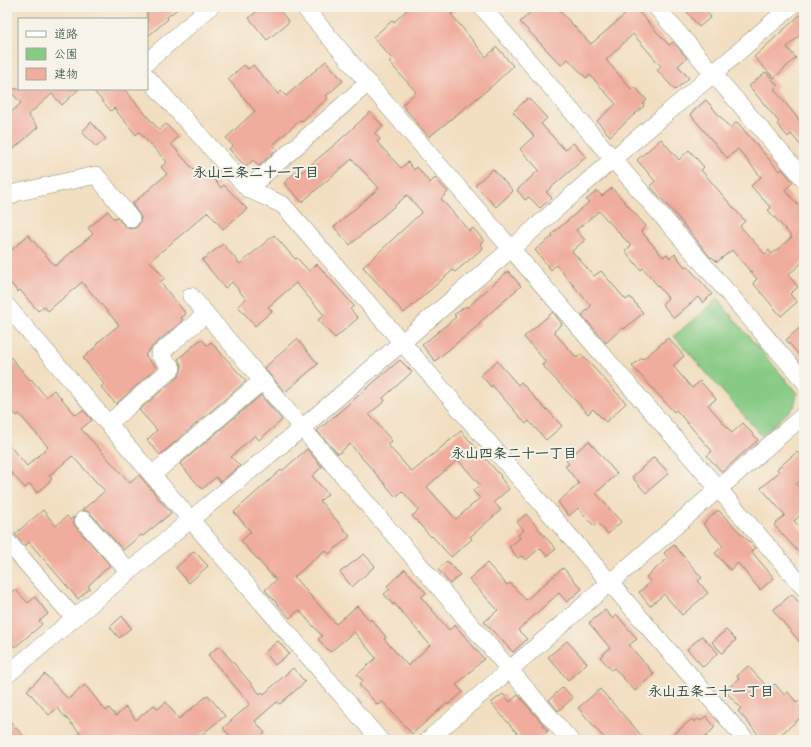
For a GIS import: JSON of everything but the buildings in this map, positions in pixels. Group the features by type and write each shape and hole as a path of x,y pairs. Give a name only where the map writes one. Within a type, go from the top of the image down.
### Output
{"street":[{"path":"148,61 210,7"},
{"path":"304,7 804,588"},
{"path":"482,7 804,381"},
{"path":"656,7 804,179"},
{"path":"7,675 190,520 302,428 790,7"},
{"path":"148,78 248,189 283,205 746,740"},
{"path":"248,189 368,83"},
{"path":"7,198 15,193 96,175 131,219"},
{"path":"191,296 302,428 570,740"},
{"path":"7,306 380,740"},
{"path":"108,424 172,368 159,354 206,314"},
{"path":"152,475 262,381"},
{"path":"428,740 804,415"},
{"path":"83,520 129,572"},
{"path":"7,541 74,618"}],"green space":[{"path":"717,299 797,393 794,407 762,436 674,336"}],"district":[{"name":"永山三条二十一丁目","path":"256,172"},
{"name":"永山四条二十一丁目","path":"514,453"},
{"name":"永山五条二十一丁目","path":"711,691"}]}
